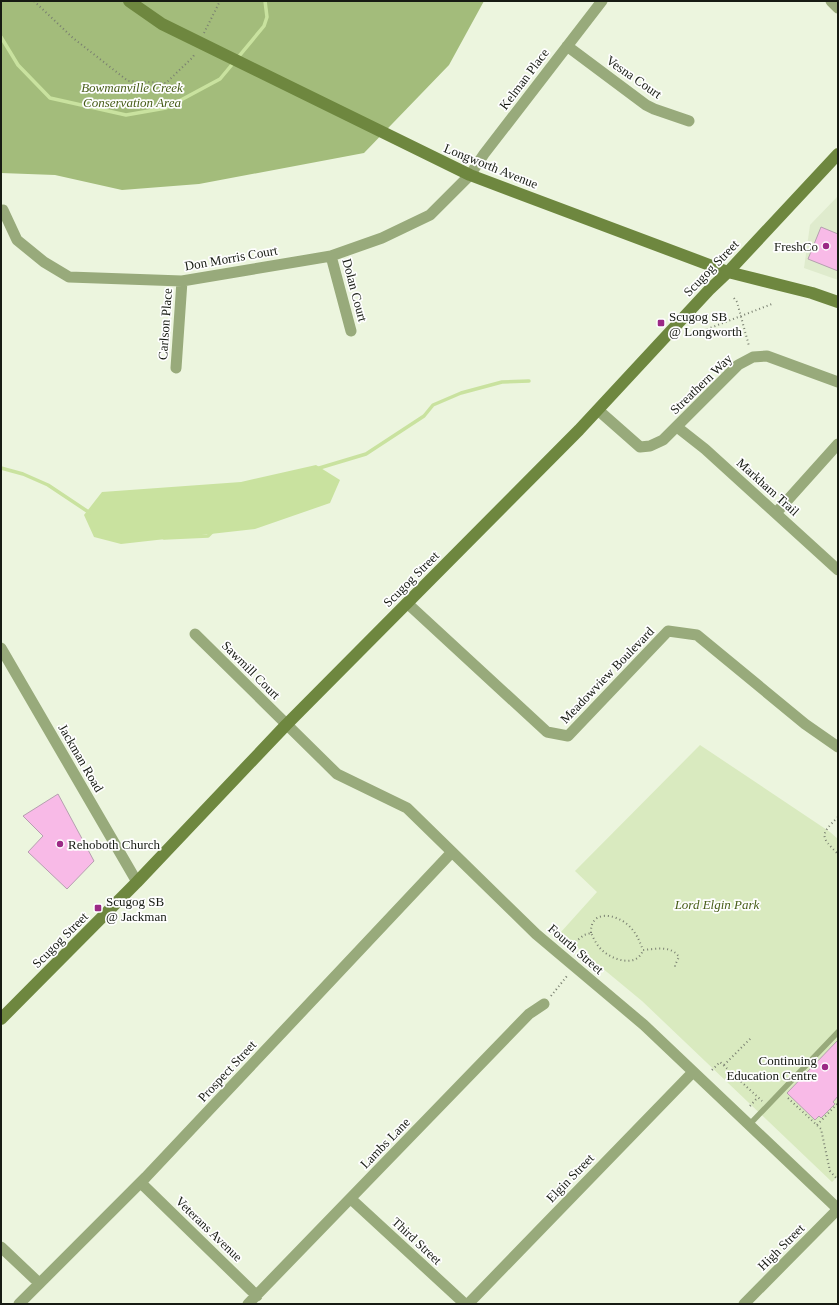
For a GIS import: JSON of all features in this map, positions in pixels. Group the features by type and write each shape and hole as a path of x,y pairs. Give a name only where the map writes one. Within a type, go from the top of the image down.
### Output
{"street":[{"name":"Longworth Avenue","path":"129,1 162,24 470,175 728,272 812,293 838,302"},
{"name":"Kelman Place","path":"470,175 484,154 602,1"},
{"path":"831,1 838,8"},
{"name":"Vesna Court","path":"567,46 646,105 688,122"},
{"name":"Scugog Street","path":"2,1018 138,882 286,725 598,410 838,154"},
{"name":"Don Morris Court","path":"3,210 17,240 44,262 69,277 182,281 331,256 382,238 430,215 470,175"},
{"name":"Dolan Court","path":"331,256 351,331"},
{"name":"Carlson Place","path":"176,368 182,281"},
{"name":"Streathern Way","path":"598,410 640,447 650,446 663,440 738,365 752,357 767,356 838,382"},
{"name":"Markham Trail","path":"677,427 705,449 838,570"},
{"path":"776,513 838,444"},
{"name":"Meadowview Boulevard","path":"407,603 547,732 568,736 668,631 697,636 805,724 838,747"},
{"name":"Sawmill Court","path":"195,634 286,725"},
{"name":"Jackman Road","path":"1,648 138,882"},
{"name":"Fourth Street","path":"286,725 337,774 407,808 536,934 644,1025 838,1209"},
{"name":"Prospect Street","path":"22,1303 39,1284 141,1183 452,852"},
{"name":"Lambs Lane","path":"248,1304 529,1014 544,1004"},
{"name":"Elgin Street","path":"468,1304 693,1072"},
{"name":"Veterans Avenue","path":"141,1183 257,1296"},
{"name":"Third Street","path":"351,1199 465,1304"},
{"name":"High Street","path":"744,1304 838,1209"},
{"path":"1,1247 39,1284"}],"lane":[{"path":"749,1125 838,1032"}],"path":[{"path":"34,1 73,38 128,81 166,83 193,57 196,50"},
{"path":"203,37 220,1"},
{"path":"734,298 737,302 752,357"},
{"path":"692,336 772,304"},
{"path":"838,817 824,832 824,836 826,841 838,854"},
{"path":"603,915 610,917 627,924 636,934 642,950 635,960 617,960 604,952 598,946 591,933 592,924 597,917 603,915"},
{"path":"561,955 577,940 584,935 591,933"},
{"path":"642,950 663,948 674,951 680,957 675,965 675,968"},
{"path":"544,1004 574,967"},
{"path":"724,1065 752,1037"},
{"path":"712,1070 720,1062 767,1105"},
{"path":"781,1091 821,1129 830,1171 838,1180"},
{"path":"750,1106 758,1097"},
{"path":"817,1125 838,1103"}],"shaded area":[{"path":"838,196 838,280 804,268 810,225"},
{"path":"316,465 340,480 330,503 255,529 121,544 94,537 84,515 102,492 241,482"}],"green space":[{"name":"Bowmanville Creek Conservation Area","path":"1,1 484,1 449,65 364,153 199,184 122,190 55,175 1,173"},
{"name":"Lord Elgin Park","path":"700,745 830,832 838,839 838,1178 837,1177 832,1182 642,1001 561,932 597,892 575,871"}],"building":[{"name":"FreshCo","path":"821,227 838,234 838,271 808,259"},
{"name":"Rehoboth Church","path":"58,794 94,861 67,889 28,852 43,836 23,816"},
{"name":"Continuing Education Centre","path":"838,1040 838,1096 833,1102 835,1104 821,1118 819,1116 815,1120 787,1093"}],"waterway":[{"path":"1,37 18,65 50,98 126,115 166,108 220,79 264,26 267,17 265,1"},
{"path":"316,469 366,454 424,416 433,405 461,393 502,382 529,381"},
{"path":"1,468 23,474 48,485 90,513"},
{"path":"164,538 208,536 213,531"}],"place":[{"name":"FreshCo","path":"826,246"},
{"name":"Scugog SB @ Longworth","path":"661,323"},
{"name":"Rehoboth Church","path":"60,844"},
{"name":"Scugog SB @ Jackman","path":"98,908"},
{"name":"Continuing Education Centre","path":"825,1067"}]}
